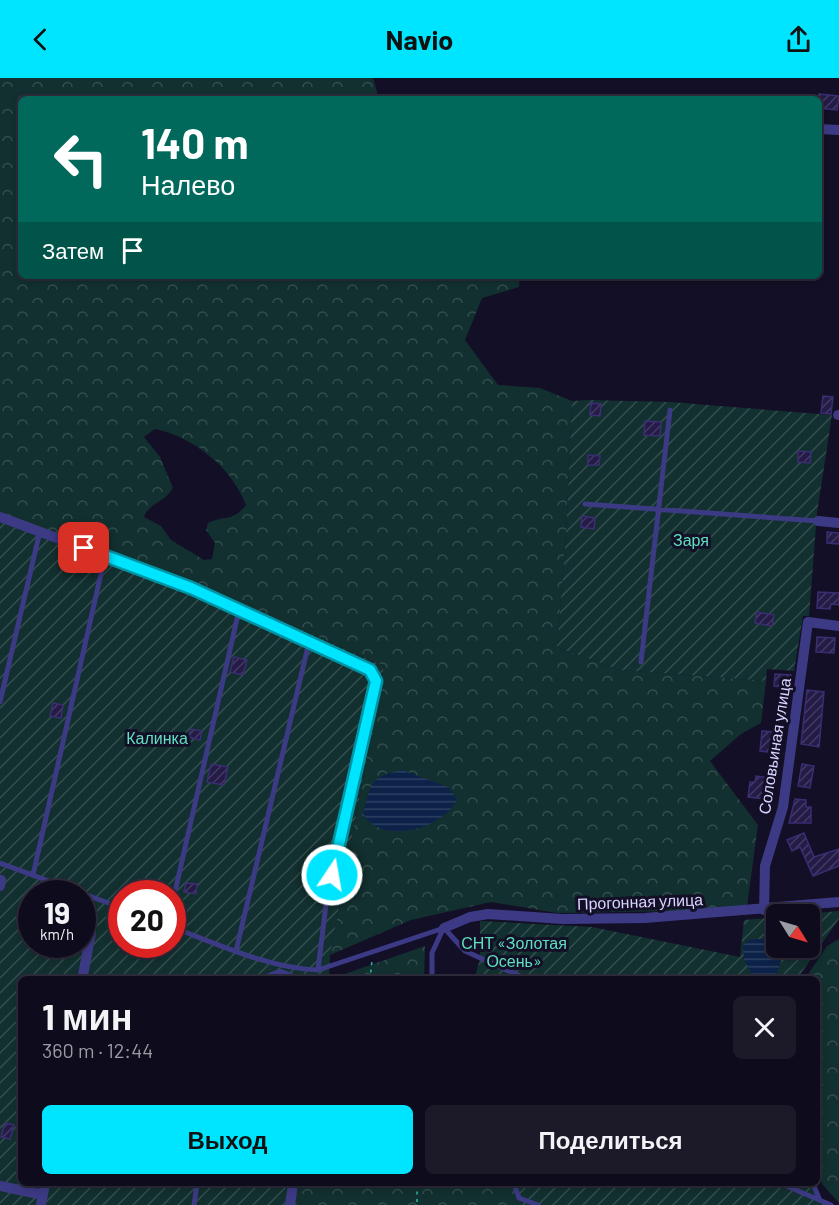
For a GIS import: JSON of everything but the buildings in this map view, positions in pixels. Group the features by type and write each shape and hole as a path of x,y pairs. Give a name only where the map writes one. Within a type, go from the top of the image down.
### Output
{"street":[{"path":"822,129 839,130"},
{"path":"0,518 191,588 366,668"},
{"path":"818,521 839,523"},
{"name":"Соловьиная улица","path":"764,910 765,866 783,807 808,622 839,626"},
{"name":"Прогонная улица","path":"444,928 470,917 488,914 562,919 645,918 764,910 839,902"},
{"path":"83,976 86,958"},
{"path":"0,1186 42,1200"},
{"path":"290,1205 293,1186"}],"lane":[{"path":"641,662 670,410"},
{"path":"585,504 818,521"},
{"path":"0,702 40,531"},
{"path":"33,875 105,556"},
{"path":"178,880 239,610"},
{"path":"236,951 309,642"},
{"path":"318,970 327,896 376,681 375,675 366,668"},
{"path":"0,863 108,903"},
{"path":"186,932 236,951 303,970 318,970 444,928"},
{"path":"432,976 432,953 444,928"},
{"path":"444,928 465,951 520,976"},
{"path":"194,1205 197,1186"},
{"path":"516,1186 515,1191 519,1198 538,1205"},
{"path":"787,1186 831,1205"},
{"path":"814,1186 819,1198"}],"path":[{"path":"370,976 373,953"},
{"path":"417,1186 417,1205"}],"green space":[{"path":"0,78 373,78 378,96 18,96 18,279 520,279 519,287 482,298 465,340 498,385 540,388 572,401 566,536 557,647 619,670 766,681 761,723 741,734 710,761 758,825 747,906 678,911 557,913 491,902 411,920 330,955 384,666 199,585 0,513","holes":["155,429 184,439 210,456 221,467 240,491 246,505 233,516 208,523 206,530 215,543 212,559 204,560 171,540 161,526 144,517 149,509 173,488 160,457 144,437"]},
{"name":"Заря","path":"572,401 670,402 832,415 817,513 809,616 803,616 794,671 767,669 766,681 619,670 557,647 566,536"},
{"name":"Калинка","path":"0,513 199,585 384,666 330,955 329,976 18,976 18,1186 297,1186 294,1205 0,1205"},
{"name":"СНТ «Золотая Осень»","path":"839,911 839,919 820,946 820,913"},
{"name":"СНТ «Золотая Осень»","path":"766,918 766,958 812,958 799,976 475,976 480,959 480,921 592,927 740,957 744,920"},
{"path":"839,939 839,1203 820,1179 820,976 807,976 827,946"},
{"path":"425,946 424,976 339,976"},
{"path":"297,1186 515,1186 519,1198 517,1205 294,1205"},
{"path":"515,1186 814,1186 819,1198 831,1205 517,1205 519,1198"}],"water":[{"path":"402,770 448,787 457,799 450,810 427,825 412,830 384,829 372,824 363,814 373,783 383,775"},
{"path":"753,939 766,941 766,958 781,958 775,976 752,976 744,959 743,947 747,941"}],"route":[{"path":"84,548 191,588 370,670 375,675 376,681 332,875"}]}
